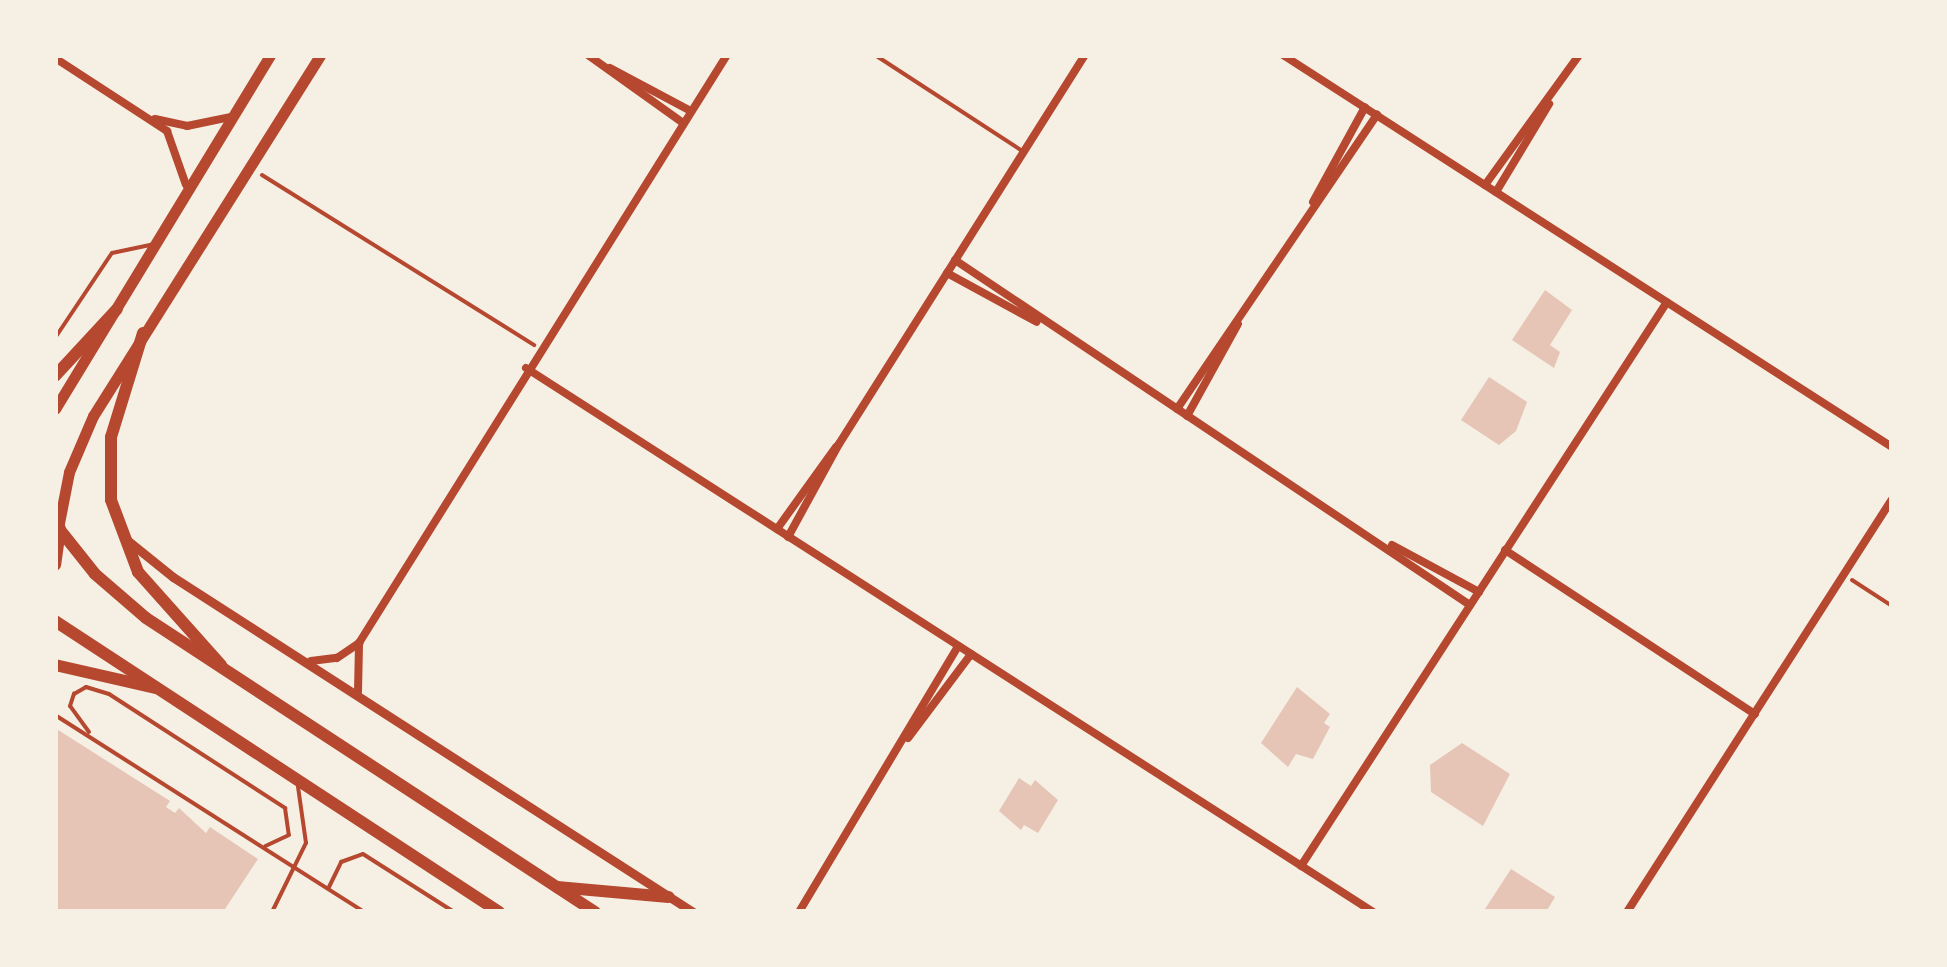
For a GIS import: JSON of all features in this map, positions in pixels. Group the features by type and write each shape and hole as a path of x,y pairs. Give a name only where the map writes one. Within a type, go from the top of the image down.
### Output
{"highway":[{"path":"55,376 117,309"},
{"path":"144,333 108,458 120,534 138,572 224,672"},
{"path":"55,564 58,522"},
{"path":"58,522 118,596 224,672 595,912"},
{"path":"55,620 499,912"},
{"path":"55,665 168,691"},
{"path":"555,886 669,897"}],"main road":[{"path":"55,409 156,244 186,185 270,55"},
{"path":"58,522 83,435 320,55"}],"street":[{"path":"588,55 682,124"},
{"path":"311,661 337,658 359,644 538,348 726,55"},
{"path":"788,537 840,444 1086,55"},
{"path":"1283,55 1892,446"},
{"path":"1496,192 1579,55"},
{"path":"55,58 151,118 175,143 186,185"},
{"path":"606,67 691,111"},
{"path":"1485,185 1550,100"},
{"path":"1312,206 1365,108"},
{"path":"1177,410 1376,115"},
{"path":"151,118 186,126 231,117"},
{"path":"955,260 1042,323 1384,542 1470,605"},
{"path":"947,274 1042,323"},
{"path":"1301,866 1667,302"},
{"path":"1187,416 1240,320"},
{"path":"526,368 1373,912"},
{"path":"777,529 840,444"},
{"path":"1627,912 1892,500"},
{"path":"120,534 159,567 311,661 693,912"},
{"path":"1384,542 1479,592"},
{"path":"1506,550 1755,714"},
{"path":"358,692 359,644"},
{"path":"799,912 905,741 958,646"},
{"path":"905,741 971,654"}],"lane":[{"path":"876,55 1024,152"},
{"path":"55,338 112,253 156,244"},
{"path":"96,738 70,706 74,694 86,688 109,694 284,808 289,835 265,846"},
{"path":"55,715 364,912"},
{"path":"272,912 297,866 308,830 294,778"},
{"path":"329,889 341,862 363,854 454,912"}],"path":[{"path":"250,167 538,348"},
{"path":"1844,575 1892,606"}],"building":[{"path":"1545,290 1572,310 1550,345 1560,352 1554,368 1512,340"},
{"path":"1489,377 1527,402 1516,431 1499,445 1461,420"},
{"path":"1297,687 1330,714 1324,723 1330,727 1313,759 1296,754 1288,767 1261,743"},
{"path":"55,728 170,801 166,807 175,813 179,808 206,833 210,827 258,859 223,912 55,912"},
{"path":"1462,743 1510,774 1483,826 1431,792 1430,765"},
{"path":"1019,778 1031,786 1035,780 1058,800 1038,833 1024,825 1021,830 999,811"},
{"path":"1511,869 1555,897 1546,912 1483,912"}]}
